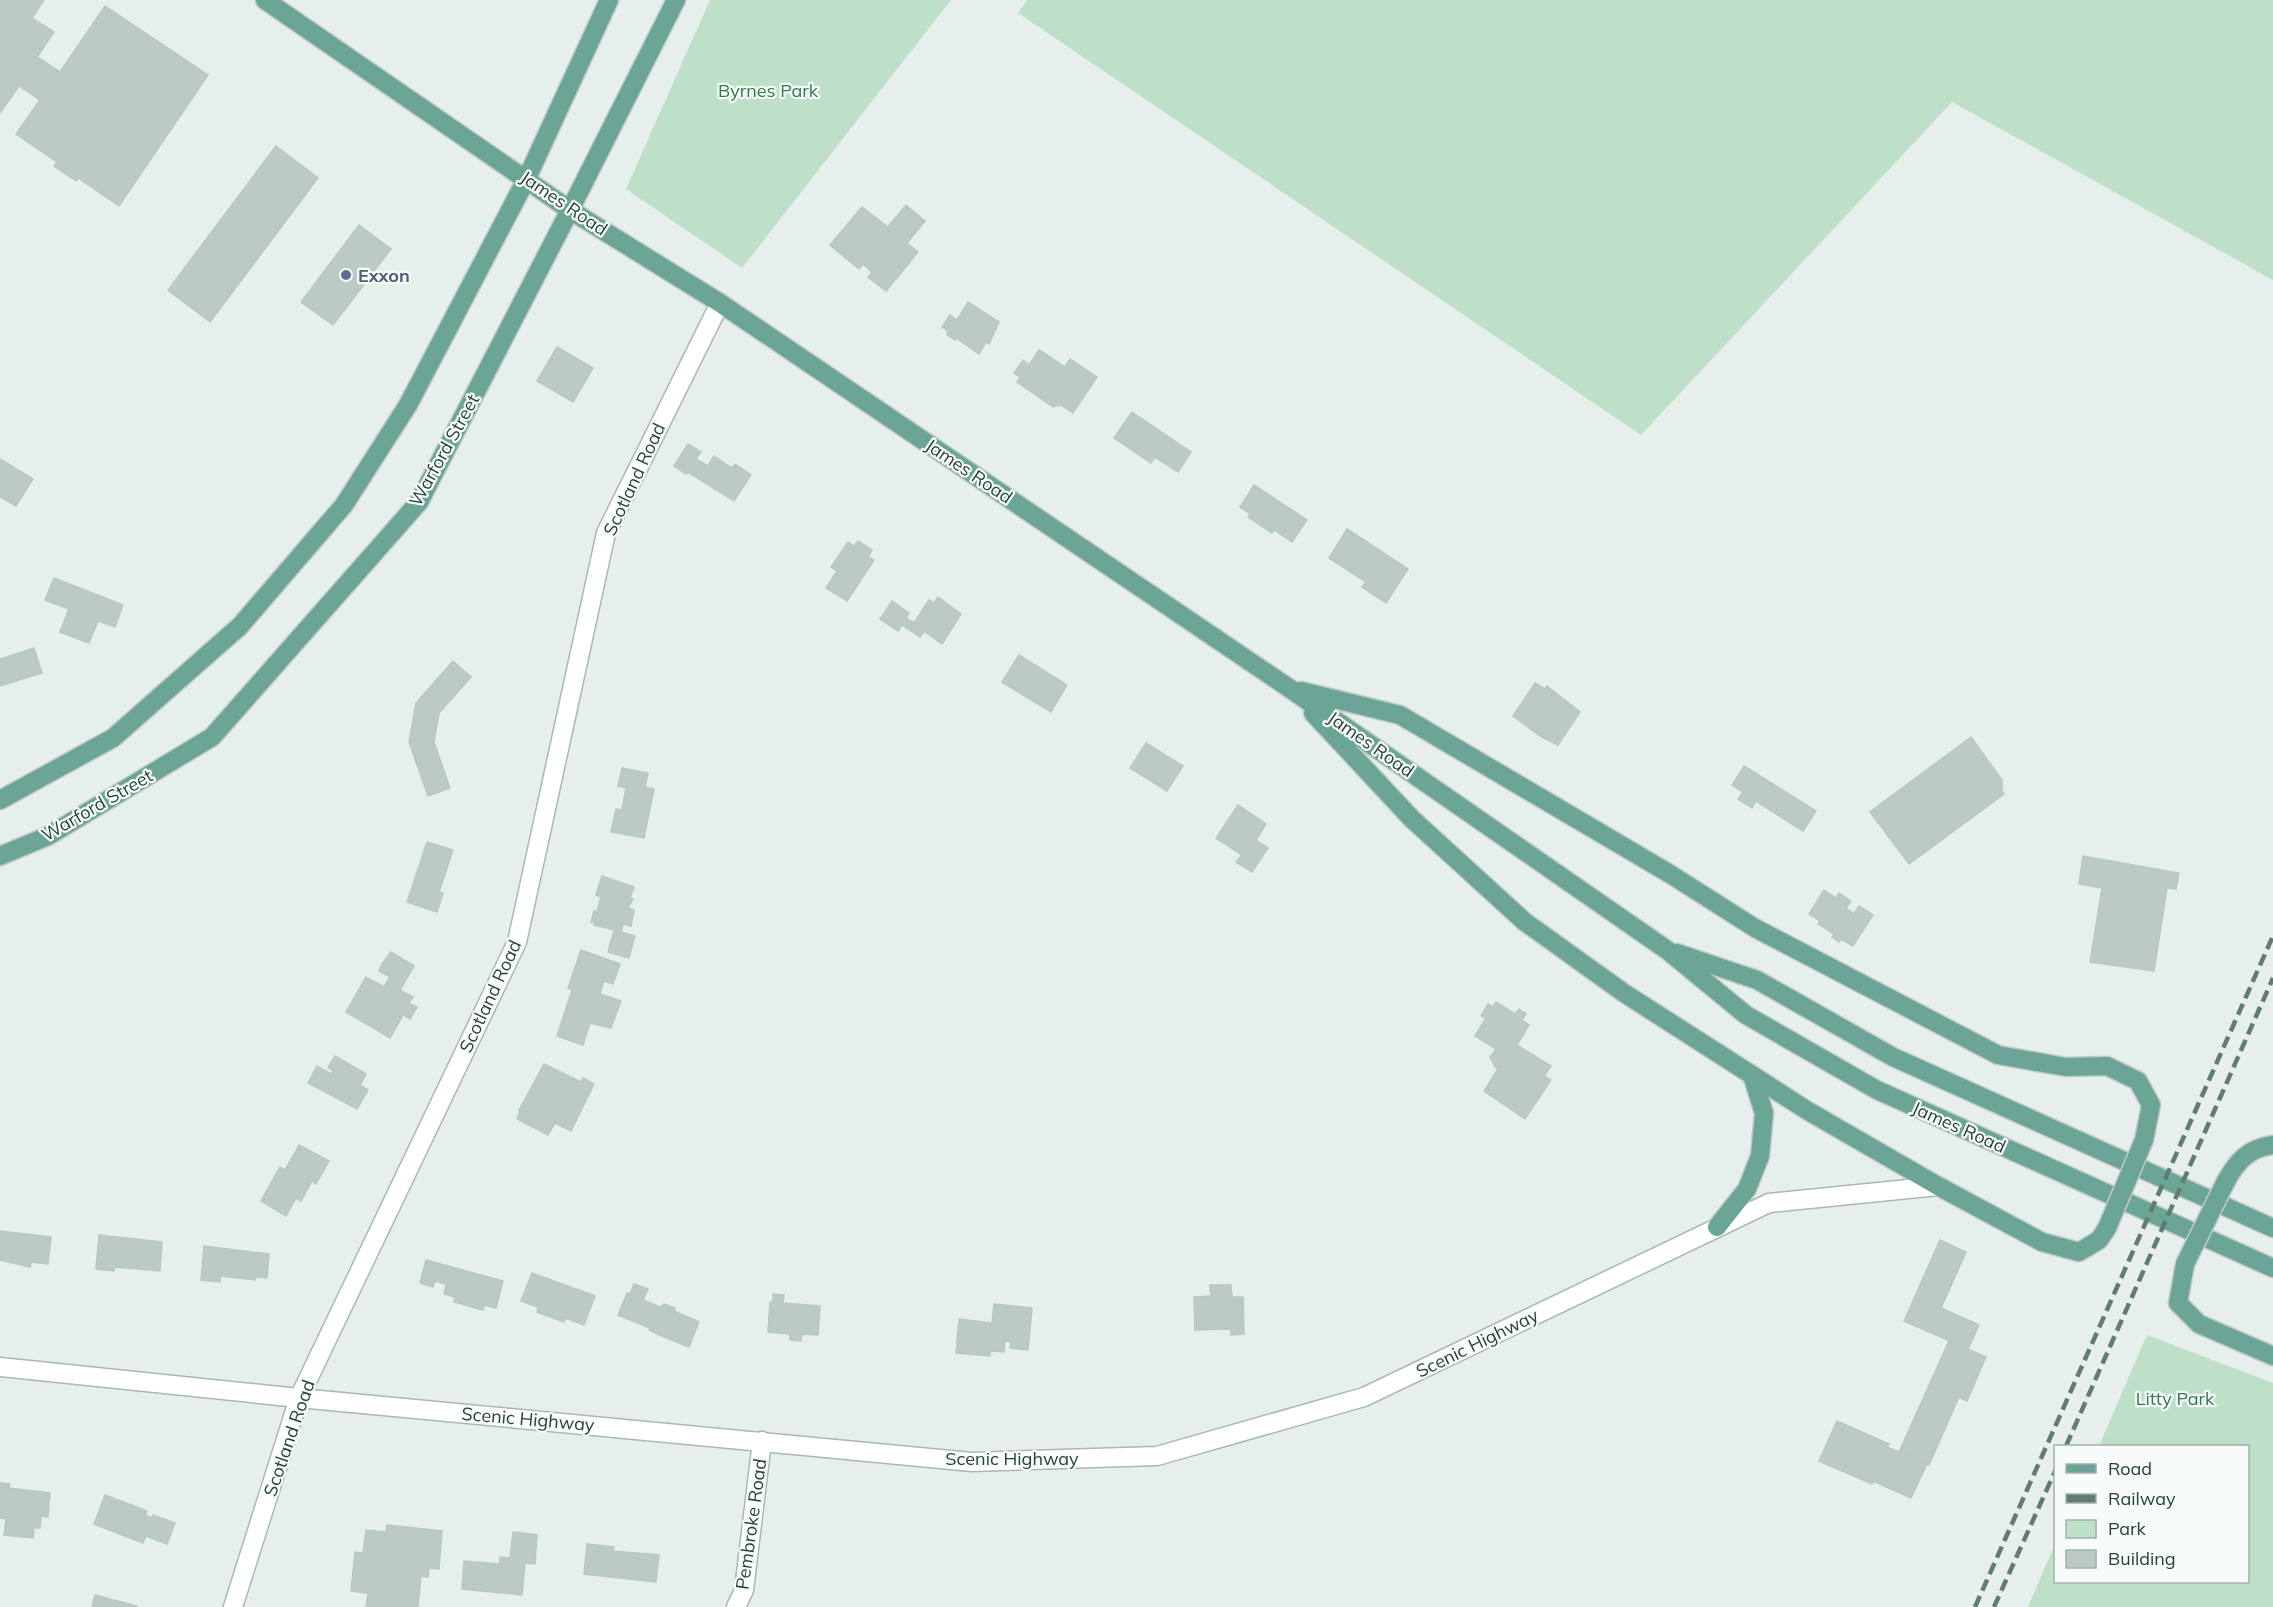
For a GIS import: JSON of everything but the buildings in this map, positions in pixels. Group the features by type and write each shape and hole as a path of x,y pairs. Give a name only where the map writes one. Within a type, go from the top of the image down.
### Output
{"main road":[{"name":"James Road","path":"265,0 570,210 720,303 1289,688 1667,950 1746,1015 1877,1090 2273,1268"},
{"path":"0,800 113,738 240,626 337,514 408,405 526,178 609,0"},
{"name":"Warford Street","path":"0,856 48,836 212,737 419,502 570,210 675,0"},
{"path":"1289,688 1400,715 1670,874 1755,928 1998,1055 2066,1067 2107,1066 2138,1081 2151,1105 2144,1140 2107,1228 2099,1240 2079,1252 2042,1242 1938,1186 1808,1111 1624,993 1525,921 1412,819 1289,688"},
{"name":"James Road","path":"1667,950 1757,980 1893,1057 2273,1228"},
{"path":"1717,1227 1747,1189 1760,1156 1764,1113 1752,1075"},
{"path":"2273,1145 2242,1156 2237,1162 2185,1264 2178,1303 2199,1324 2273,1356"}],"street":[{"name":"Scotland Road","path":"233,1607 299,1398 517,942 606,533 720,303"},
{"name":"Scenic Highway","path":"0,1367 972,1462 1157,1456 1364,1397 1769,1203 1938,1186"},
{"name":"Pembroke Road","path":"736,1607 744,1590 762,1440"}],"green space":[{"name":"Byrnes Park","path":"710,0 951,0 742,268 626,189"},
{"path":"1027,0 2273,0 2273,280 1952,102 1641,435 1018,13"},
{"name":"Litty Park","path":"2147,1335 2273,1383 2273,1607 2028,1607 2054,1546 2054,1583 2249,1583 2249,1445 2099,1445"}],"railway":[{"path":"1975,1607 2273,936"},
{"path":"2066,1445 2273,978"},
{"path":"1994,1607 2054,1473"}],"place":[{"name":"Exxon","path":"346,275"}]}
